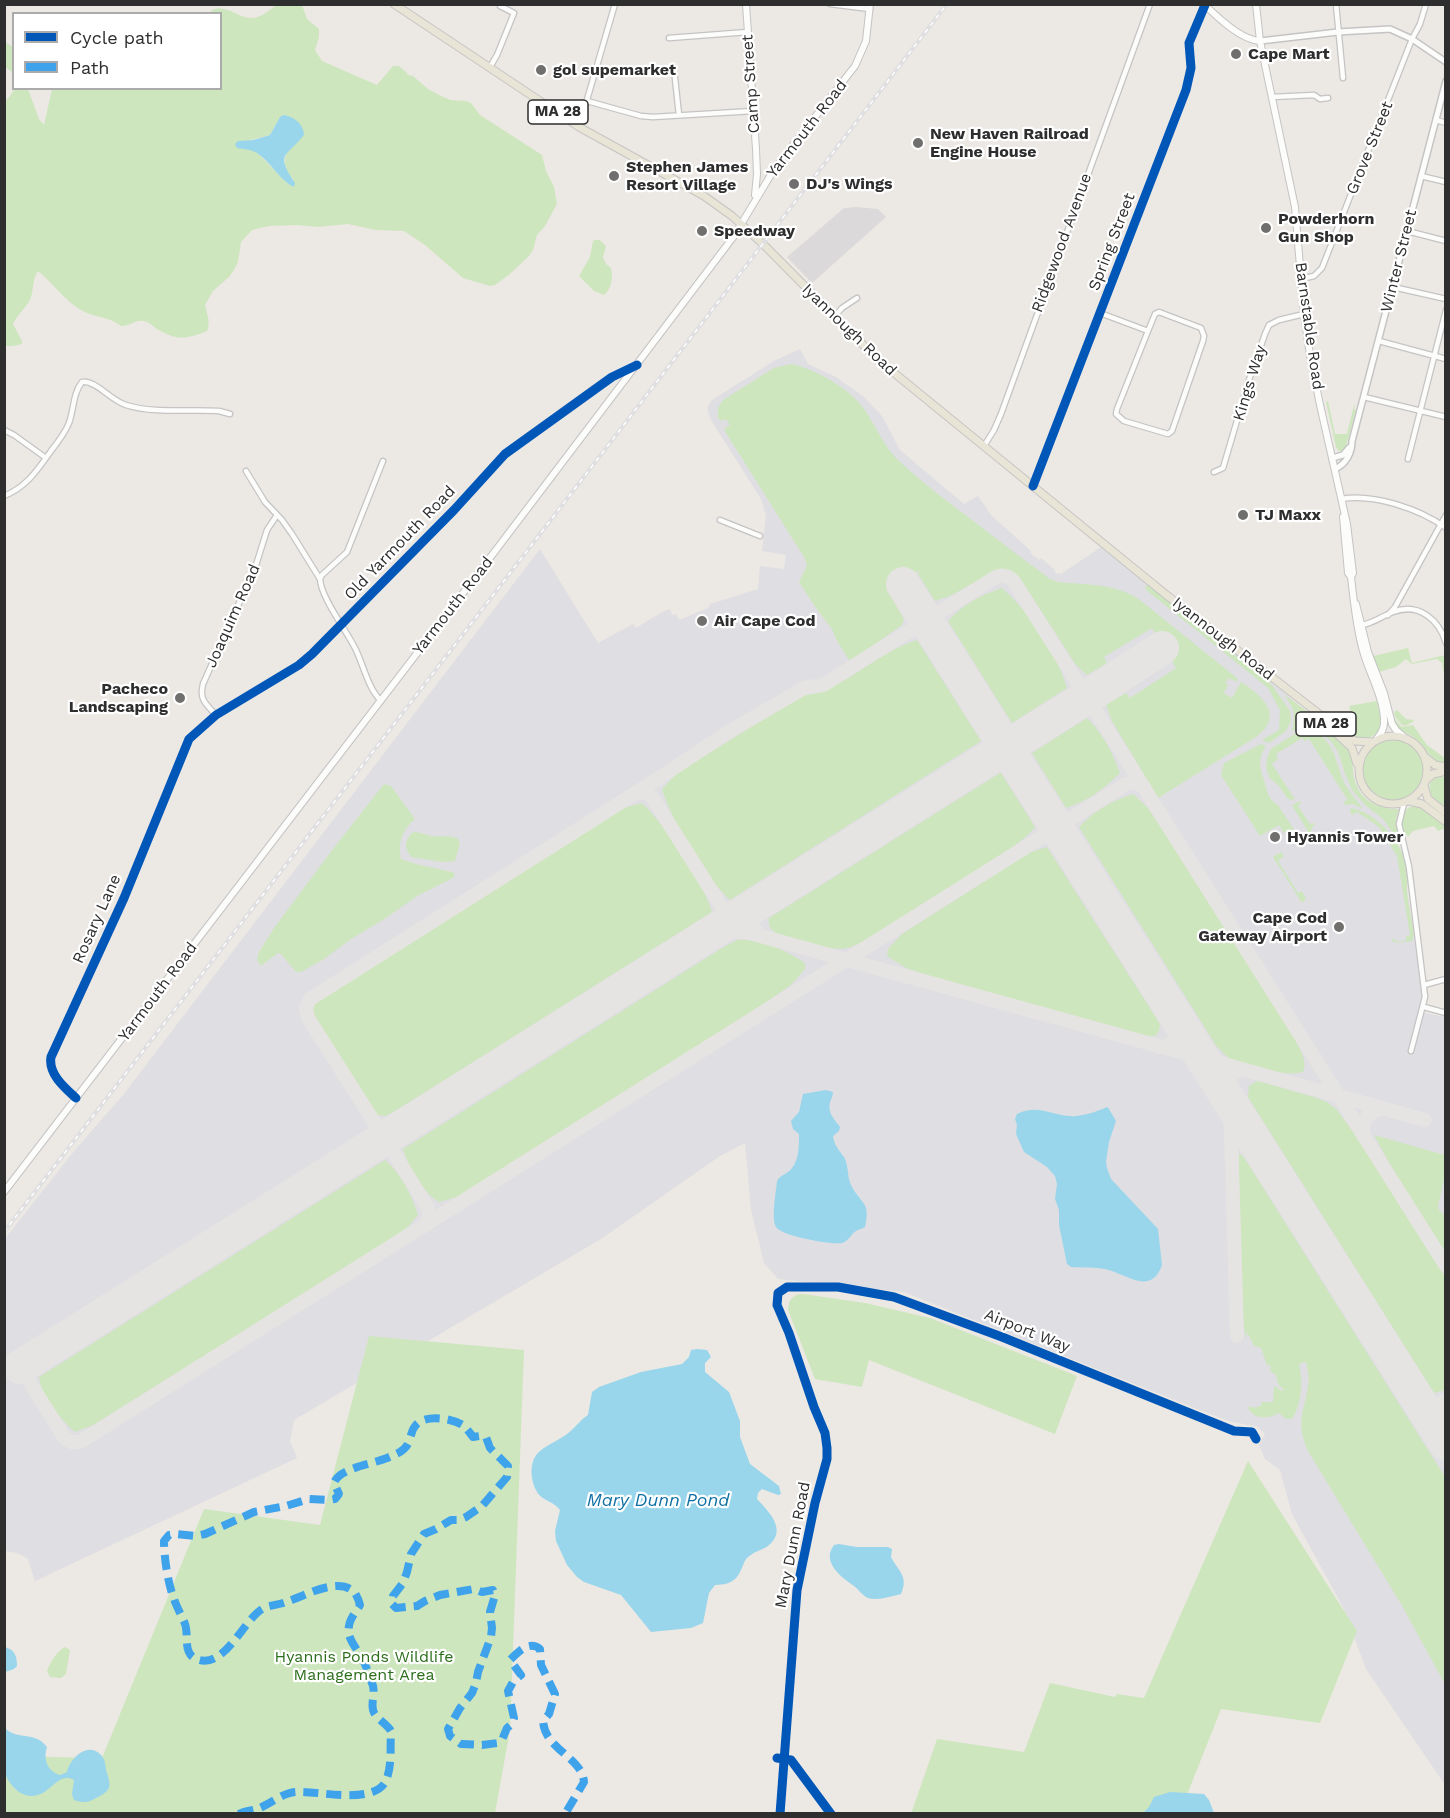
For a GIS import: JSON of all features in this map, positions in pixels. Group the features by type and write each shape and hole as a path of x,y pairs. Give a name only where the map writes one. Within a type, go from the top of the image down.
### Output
{"main road":[{"name":"Iyannough Road","path":"394,4 579,127 711,200 741,224 877,359 1283,687 1353,740 1362,743 1374,741"},
{"name":"Camp Street","path":"746,4 757,169 754,199"},
{"name":"Barnstable Road","path":"1256,4 1260,41 1294,207 1304,314 1312,368 1347,524 1353,573 1351,577 1354,612 1362,650 1384,719 1383,728 1374,741"},
{"path":"1205,5 1238,33 1254,41 1260,41"},
{"name":"Yarmouth Road","path":"4,1192 381,701 615,386 637,365 741,224 771,173 855,66 866,41 870,7"},
{"path":"757,169 764,173 771,173"},
{"name":"Barnstable Road","path":"1354,602 1392,724 1406,739"},
{"name":"Iyannough Road","path":"1283,687 1348,743 1354,753 1358,768"},
{"name":"MA 28","path":"1374,741 1391,736 1406,739"},
{"path":"1406,739 1419,748 1425,758 1427,769 1424,789 1428,799 1446,813"},
{"path":"1358,768 1362,753 1374,741"},
{"path":"1425,758 1446,769"},
{"name":"MA 28","path":"1358,768 1362,787 1372,798 1387,804 1407,802"},
{"path":"1407,802 1418,794 1433,774 1446,769"},
{"path":"1407,802 1422,804 1446,822"}],"street":[{"path":"579,127 615,4"},
{"path":"830,4 870,7"},
{"name":"Ridgewood Avenue","path":"984,446 1001,414 1150,4"},
{"path":"1336,4 1343,78"},
{"name":"Grove Street","path":"1301,279 1314,276 1322,268 1426,4"},
{"name":"Spring Street","path":"1033,486 1186,90 1191,68 1189,44 1205,5"},
{"path":"490,67 514,13 500,6"},
{"path":"1260,41 1387,29 1412,39 1446,62"},
{"path":"669,38 748,32"},
{"path":"674,69 679,116"},
{"name":"Winter Street","path":"1335,469 1348,458 1352,446 1446,81"},
{"path":"1272,97 1314,95 1320,99 1328,98"},
{"path":"587,101 645,116 753,111"},
{"path":"1436,120 1446,123"},
{"path":"1421,176 1446,182"},
{"path":"1407,231 1446,241"},
{"path":"1393,287 1446,299"},
{"path":"834,317 842,308 857,298"},
{"path":"1408,459 1446,310"},
{"path":"1159,312 1202,328 1204,336 1172,431 1168,434 1124,420 1116,414 1148,332 1155,314 1159,312"},
{"path":"1100,314 1148,332"},
{"name":"Kings Way","path":"1214,472 1223,468 1269,325 1304,314"},
{"path":"1379,341 1446,359"},
{"name":"Old Yarmouth Road","path":"186,744 196,731 216,716 299,665 342,625 505,454 606,381 637,365"},
{"path":"606,381 615,386"},
{"path":"4,496 27,482 68,426 78,387 82,382 93,383 112,399 127,406 148,409 219,411 230,414"},
{"path":"1364,398 1446,417"},
{"path":"4,430 46,458"},
{"path":"1332,458 1345,454 1352,441"},
{"path":"320,579 322,574 335,565 347,552 383,461"},
{"path":"246,471 265,502 306,554 320,579 322,589 356,650 373,690 381,701"},
{"path":"1342,501 1375,499 1414,512 1443,526"},
{"name":"Joaquim Road","path":"216,716 203,699 201,693 203,684 256,565 267,530 277,515"},
{"path":"1388,615 1443,526 1446,515"},
{"path":"720,520 760,536"},
{"path":"1362,625 1374,622 1395,611 1406,610 1424,614 1439,626 1446,643"},
{"name":"Rosary Lane","path":"76,1098 54,1074 50,1063 51,1057 123,898 186,744"},
{"path":"1407,802 1399,824 1409,867 1425,999 1411,1051"},
{"path":"1424,985 1446,979"},
{"path":"1424,1007 1446,1013"},
{"name":"Airport Way","path":"778,1293 787,1287 827,1287 894,1297 1002,1337 1234,1431 1252,1432 1256,1439"},
{"name":"Mary Dunn Road","path":"778,1293 777,1305 789,1333 813,1407 825,1433 827,1448 827,1459 815,1503 797,1590 780,1814"}],"shaded area":[{"path":"844,208 878,209 886,217 812,283 787,257"},
{"name":"Cape Cod Gateway Airport","path":"800,349 808,364 836,377 864,397 882,416 900,450 964,504 978,496 991,515 1031,551 1030,553 1039,560 1041,558 1057,574 1061,574 1101,547 1286,694 1343,746 1362,796 1392,815 1409,902 1422,995 1419,1012 1445,1017 1445,1785 1366,1669 1343,1607 1292,1514 1280,1470 1265,1459 1259,1445 1265,1434 1258,1427 1229,1421 1202,1411 904,1292 778,1279 764,1263 751,1210 745,1143 720,1156 601,1239 294,1420 290,1441 297,1458 35,1581 28,1559 17,1553 5,1551 4,1240 75,1150 123,1095 540,549 598,643 633,624 636,628 670,609 672,615 676,614 679,620 708,608 710,604 758,589 760,566 784,569 786,555 762,551 766,516 761,499 711,420 708,406 712,400 774,361"}],"green space":[{"path":"277,5 302,5 307,19 319,29 315,50 322,61 377,85 393,66 399,66 408,75 413,76 428,89 443,97 471,103 480,115 542,155 546,171 554,187 557,204 545,226 537,235 529,256 510,274 490,286 463,278 425,245 404,231 376,230 348,224 318,227 269,226 252,230 241,242 238,262 234,270 213,291 205,305 209,321 207,331 194,336 176,337 144,321 121,326 112,320 81,310 38,271 30,300 13,324 22,344 5,346 5,101 14,90 28,90 39,119 44,125 52,90 222,90 222,12 210,12 219,8 251,18 262,15","holes":["283,115 292,146 288,150 285,163 294,180 286,182 246,141 270,135"]},
{"path":"5,42 12,46 12,72 5,67"},
{"path":"595,240 600,240 606,246 603,257 611,268 611,283 604,295 594,291 579,276 590,257"},
{"path":"791,364 819,374 855,398 900,462 1050,579 1121,590 1140,600 1237,678 1237,682 1229,678 1225,683 1228,685 1224,693 1232,698 1241,682 1263,700 1270,714 1265,729 1256,737 1158,798 1112,721 1106,705 1126,693 1130,698 1176,668 1168,654 1173,651 1165,638 1160,641 1152,628 1104,657 1107,663 1087,675 1076,665 1020,578 1010,570 998,570 950,596 935,601 918,574 920,571 912,574 914,578 894,591 892,588 884,593 888,592 904,619 902,625 849,660 832,629 799,582 807,565 804,557 726,433 724,429 730,425 726,419 721,421 718,418 718,408 723,400 774,368"},
{"path":"1328,401 1335,434 1347,434 1355,406 1356,410 1346,446 1341,452 1336,447 1326,402"},
{"path":"1147,584 1272,685 1290,711 1291,721 1286,731 1269,743 1262,740 1279,730 1280,710 1268,688 1145,589"},
{"path":"1002,588 1022,608 1041,634 1057,662 1067,688 1012,723 948,621 973,601"},
{"path":"917,640 981,741 730,900 690,848 662,789 677,773 798,698 826,690 893,650"},
{"path":"1408,648 1412,663 1445,655 1445,681 1442,663 1437,659 1412,664 1406,659 1396,667 1379,672 1373,656"},
{"path":"1284,695 1318,720 1348,749 1356,785 1364,797 1377,805 1399,809 1396,820 1399,842 1383,819 1365,805 1352,790 1338,752 1330,740 1311,727 1292,731 1293,712"},
{"path":"1377,701 1381,721 1375,735 1361,738 1351,735 1353,719 1349,706"},
{"path":"1397,710 1406,719 1414,720 1413,722 1402,725 1395,717 1394,712"},
{"path":"1087,718 1106,743 1120,773 1095,794 1066,808 1032,753"},
{"path":"1394,718 1402,727 1413,725 1427,745 1445,758 1445,764 1432,758 1417,740 1400,730"},
{"path":"1314,732 1327,742 1332,749 1344,782 1363,809 1353,804 1345,805 1344,802 1347,799 1309,739 1305,741 1302,738 1276,754 1278,759 1272,764 1294,798 1297,797 1292,800 1288,799 1270,778 1266,768 1271,749 1296,733"},
{"path":"1393,740 1410,745 1418,753 1423,770 1418,787 1410,795 1393,800 1376,795 1368,787 1363,770 1368,753 1376,745"},
{"path":"1261,744 1266,746 1260,763 1267,791 1294,830 1292,834 1288,831 1284,833 1279,825 1260,836 1221,775 1224,763"},
{"path":"1000,773 1035,827 1013,846 880,932 847,948 826,947 774,932 769,918"},
{"path":"1437,776 1446,777 1445,808 1433,797 1429,787"},
{"path":"384,784 391,786 415,819 407,827 402,837 401,859 452,872 455,874 453,878 417,896 301,972 296,972 278,953 261,966 257,960 259,952 274,928"},
{"path":"1133,794 1147,807 1173,844 1291,1032 1303,1057 1303,1072 1278,1072 1247,1066 1230,1059 1217,1047 1079,827 1104,807"},
{"path":"1300,801 1298,806 1310,824 1315,823 1310,835 1292,805"},
{"path":"642,803 682,854 712,912 408,1103 386,1116 376,1115 312,1015 311,1008 314,1002 598,822 623,808"},
{"path":"1414,806 1423,808 1445,826 1445,831 1443,829 1438,831 1434,826 1413,831 1408,837 1403,834 1403,813"},
{"path":"1351,808 1371,816 1380,823 1401,850 1408,870 1407,889 1414,935 1412,941 1396,943 1391,940 1406,941 1406,936 1410,935 1397,856 1379,827 1357,812 1352,815"},
{"path":"413,832 429,836 457,838 460,843 455,861 442,862 411,857 406,844"},
{"path":"1047,847 1160,1024 1155,1036 1143,1036 945,981 906,968 887,956 888,949 902,934 1031,852"},
{"path":"1281,852 1284,856 1278,861 1298,893 1302,891 1306,899 1302,903 1273,857"},
{"path":"737,940 755,941 781,949 805,963 805,969 791,985 749,1014 457,1197 439,1202 421,1185 403,1149"},
{"path":"1259,1081 1317,1098 1337,1110 1361,1143 1445,1277 1445,1390 1435,1393 1432,1390 1248,1097 1249,1086"},
{"path":"1374,1135 1445,1155 1445,1175 1438,1206 1445,1216 1445,1254 1399,1181"},
{"path":"1239,1154 1247,1162 1445,1477 1445,1684 1401,1604 1308,1451 1301,1425 1309,1383 1306,1362 1299,1364 1301,1392 1298,1407 1292,1419 1286,1419 1279,1413 1266,1417 1254,1415 1248,1408 1260,1406 1262,1402 1273,1402 1275,1386 1284,1390 1278,1384 1276,1375 1270,1371 1271,1366 1267,1365 1261,1348 1254,1346 1247,1332 1246,1339 1243,1322"},
{"path":"385,1160 405,1185 418,1215 406,1229 93,1425 75,1432 52,1407 39,1377"},
{"path":"803,1294 865,1303 930,1318 1077,1376 1055,1434 869,1360 862,1387 815,1379 788,1310 792,1298"},
{"name":"Hyannis Ponds Wildlife Management Area","path":"369,1336 524,1350 510,1730 495,1813 5,1814 5,1756 102,1758 204,1509 320,1525"},
{"path":"1248,1461 1357,1631 1320,1723 1221,1709 1181,1810 1122,1814 911,1814 937,1739 1024,1752 1050,1683 1115,1697 1117,1694 1144,1698"},
{"path":"65,1647 70,1650 66,1674 61,1678 50,1677 47,1671 50,1664 56,1654"}],"water":[{"path":"283,115 297,121 304,131 304,135 288,152 284,160 295,183 294,187 257,153 237,148 235,144 238,141 270,135"},
{"path":"826,1090 833,1092 830,1110 840,1127 833,1136 834,1142 846,1160 851,1185 867,1212 865,1227 856,1231 842,1243 818,1241 787,1234 776,1227 774,1218 777,1181 792,1168 798,1152 799,1134 793,1129 791,1121 799,1112 803,1094"},
{"path":"1107,1107 1116,1121 1109,1142 1106,1162 1111,1179 1158,1229 1162,1265 1157,1275 1151,1280 1137,1280 1105,1269 1071,1267 1067,1264 1059,1225 1059,1210 1055,1199 1057,1184 1055,1176 1047,1167 1024,1152 1016,1134 1015,1119 1017,1114 1024,1111 1043,1110 1074,1116"},
{"name":"Mary Dunn Pond","path":"691,1350 707,1350 711,1357 705,1363 705,1372 729,1392 740,1421 740,1437 750,1464 779,1486 781,1494 762,1489 757,1499 771,1515 776,1534 768,1546 747,1558 734,1580 715,1585 709,1593 703,1623 691,1628 651,1632 621,1595 584,1582 567,1565 556,1541 555,1531 560,1510 538,1494 532,1475 532,1464 540,1451 567,1434 588,1415 592,1392 599,1387 641,1372 682,1364 689,1357"},
{"path":"834,1545 892,1549 891,1557 902,1574 904,1583 901,1594 876,1599 864,1596 839,1574 831,1563 831,1551"},
{"path":"5,1647 15,1654 17,1666 5,1672"},
{"path":"5,1728 15,1734 42,1742 47,1747 46,1756 49,1768 60,1775 67,1772 72,1761 80,1753 96,1751 105,1761 109,1788 101,1796 85,1802 74,1800 72,1794 74,1780 69,1778 59,1780 38,1795 21,1793 9,1781 4,1770"},
{"path":"1170,1792 1204,1794 1214,1813 1143,1813 1154,1797"}],"taxiway":[{"path":"371,1147 377,1137 376,1125 308,1018 306,1008 310,999 725,734 804,688 823,685 996,577 1004,576 1014,582 1446,1266"},
{"path":"1073,705 1086,703 1093,707"},
{"path":"20,1367 64,1437 71,1442 80,1442 1126,784 1135,782 1144,787"},
{"path":"635,793 645,793 652,797 723,909 724,920 716,930"},
{"path":"1044,835 1051,826 1048,814"},
{"path":"1065,840 1064,828 1068,820"},
{"path":"758,903 751,921 754,929 761,936"},
{"path":"723,909 733,915 743,913"},
{"path":"705,937 729,931 746,932 1184,1053 1198,1060 1210,1070"},
{"path":"1160,1047 1170,1044 1176,1038 1179,1021"},
{"path":"1194,1045 1207,1057 1220,1063 1425,1120"},
{"path":"1227,1098 1227,1087 1231,1075 1244,1070"},
{"path":"1230,1101 1237,1336"},
{"path":"1364,1137 1363,1126 1367,1117 1374,1111 1385,1109"},
{"path":"376,1125 385,1131 397,1131"},
{"path":"371,1147 382,1145 392,1150 428,1208 429,1217 425,1225"},
{"path":"1417,1400 1427,1406 1437,1405"},
{"path":"1433,1425 1434,1410 1446,1400"}],"runway":[{"path":"903,584 1446,1444"},
{"path":"20,1367 1162,648"}],"railway":[{"path":"4,1232 947,4"}],"marked path":[{"path":"239,1814 257,1809 295,1792 360,1795 381,1787 387,1778 391,1731 374,1713 373,1686 361,1656 349,1635 350,1623 360,1603 355,1593 340,1586 321,1589 269,1606 256,1613 224,1652 205,1661 194,1658 187,1647 185,1624 170,1586 164,1541 169,1535 205,1534 254,1512 309,1499 335,1499 339,1494 334,1483 337,1478 349,1470 402,1451 407,1446 416,1425 432,1418 459,1423 473,1437 486,1437 490,1448 508,1466 507,1477 482,1506 466,1517 451,1520 424,1534 411,1554 403,1583 393,1596 392,1604 396,1608 417,1606 440,1595 474,1589 482,1592 493,1590 495,1595 490,1612 491,1637 472,1693 448,1729 450,1736 461,1744 482,1745 498,1743 502,1740 514,1718 508,1691 521,1675 510,1660 528,1646 540,1649 541,1665 555,1694 549,1714 543,1721 545,1731 556,1746 577,1766 584,1782 565,1814"}],"cycle path":[{"path":"1033,486 1186,90 1191,68 1189,43 1205,5"},
{"path":"76,1098 55,1075 51,1057 124,898 189,739 216,715 299,665 312,654 454,510 505,454 612,377 637,365"},
{"path":"780,1814 797,1590 815,1503 827,1459 827,1448 825,1433 777,1305 778,1293 787,1287 838,1287 894,1297 1002,1337 1234,1431 1252,1432 1256,1439"},
{"path":"777,1758 791,1760 831,1814"}],"place":[{"name":"Cape Mart","path":"1236,54"},
{"name":"gol supemarket","path":"541,70"},
{"name":"New Haven Railroad Engine House","path":"918,143"},
{"name":"Stephen James Resort Village","path":"614,176"},
{"name":"DJ's Wings","path":"794,184"},
{"name":"Powderhorn Gun Shop","path":"1266,228"},
{"name":"Speedway","path":"702,231"},
{"name":"TJ Maxx","path":"1243,515"},
{"name":"Air Cape Cod","path":"702,621"},
{"name":"Pacheco Landscaping","path":"180,698"},
{"name":"Hyannis Tower","path":"1275,837"},
{"name":"Cape Cod Gateway Airport","path":"1339,927"}]}
